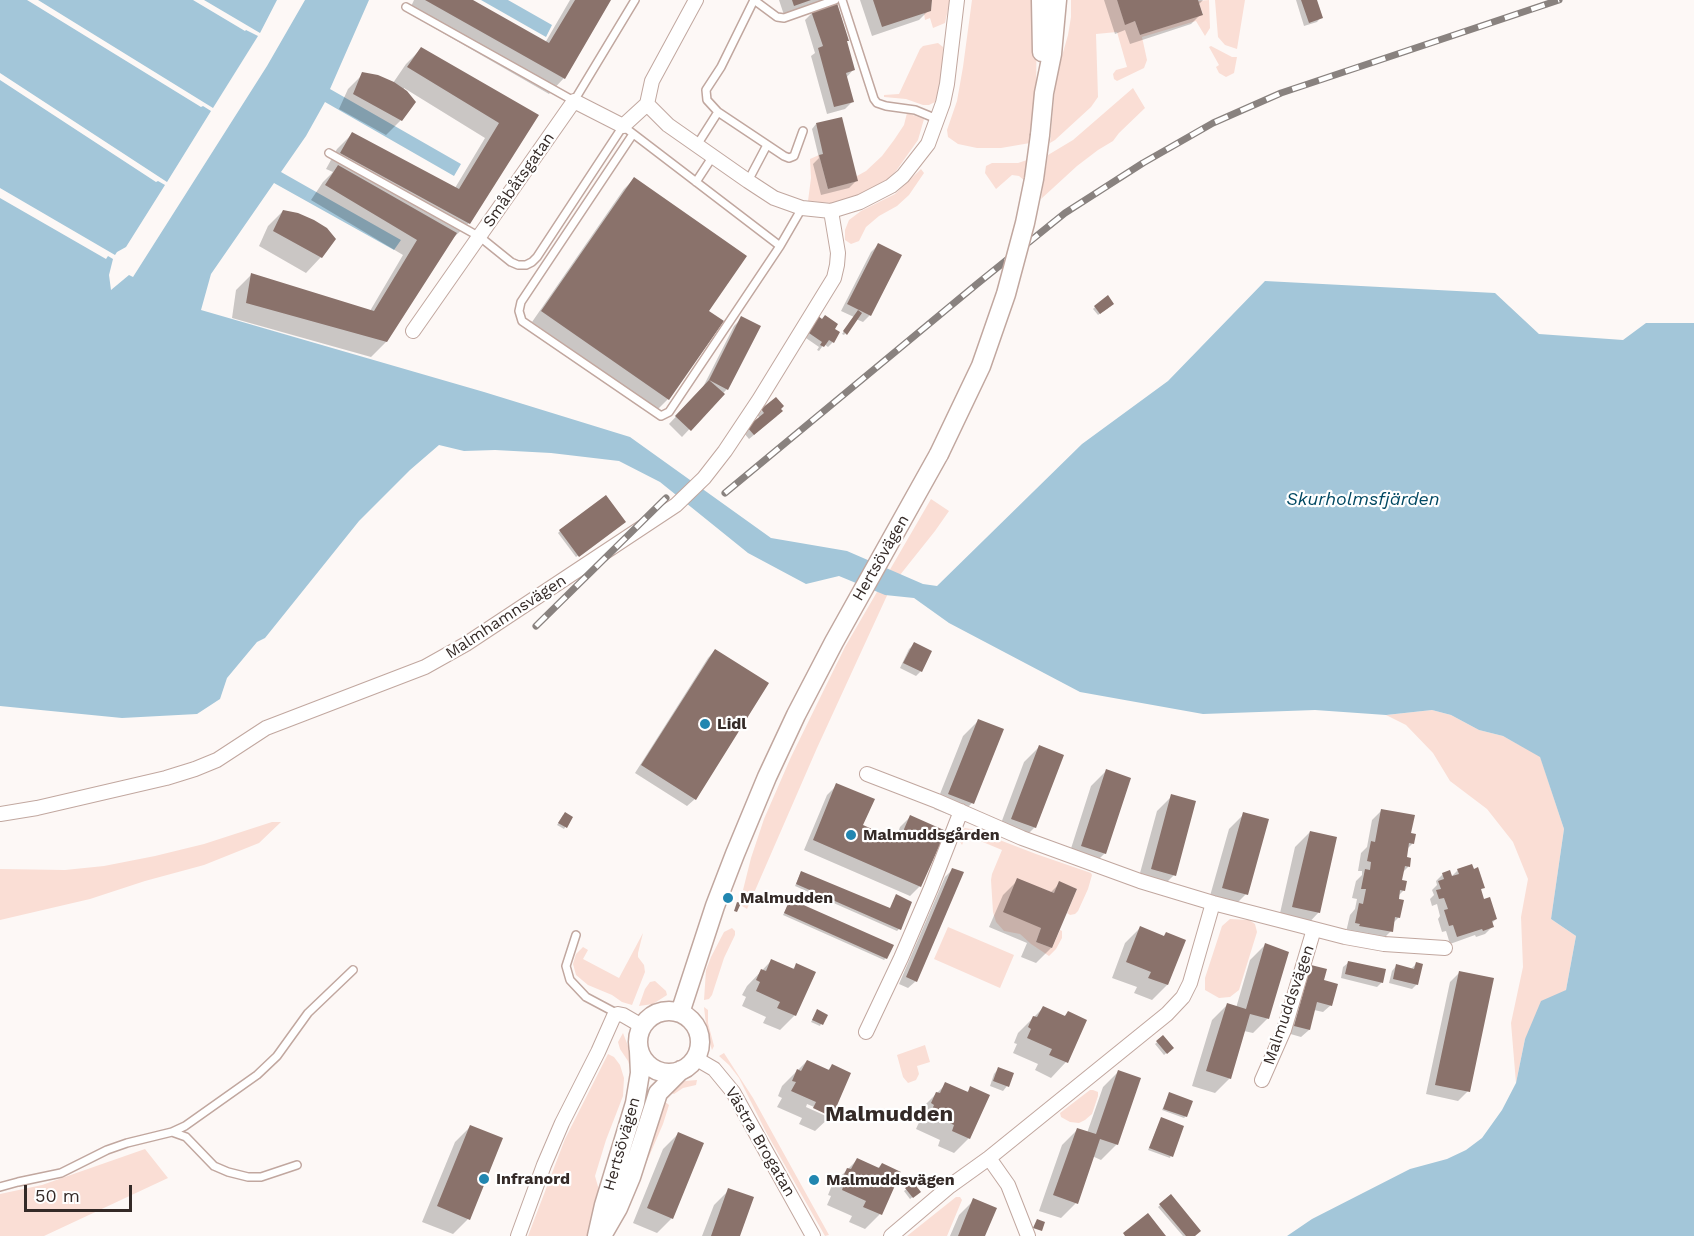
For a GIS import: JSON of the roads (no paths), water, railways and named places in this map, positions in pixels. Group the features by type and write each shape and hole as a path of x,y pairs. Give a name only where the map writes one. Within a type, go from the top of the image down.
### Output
{"main road":[{"name":"Hertsövägen","path":"1041,0 1044,93"},
{"name":"Hertsövägen","path":"680,1012 715,906 767,777 810,685 939,454 981,366 1006,294 1025,223 1034,179 1044,93 1052,54 1057,0"},
{"path":"663,1011 680,1012 687,1016 697,1028 700,1043 695,1058 681,1070 672,1072 656,1070 639,1051 638,1038 642,1026 654,1014 663,1011"},
{"name":"Hertsövägen","path":"600,1236 604,1205 634,1103 640,1073 639,1051"},
{"name":"Hertsövägen","path":"600,1236 618,1208 631,1177 658,1093 681,1070"}],"street":[{"path":"573,101 628,130 647,104 652,81 696,0"},
{"path":"647,104 668,124 774,198 802,208 831,211 860,202 878,194 903,176 928,144 943,103 947,84 957,0"},
{"name":"Småbåtsgatan","path":"413,331 573,101"},
{"name":"Malmhamnsvägen","path":"0,814 37,808 195,769 217,760 266,728 425,667 466,645 676,505 704,478 725,451 834,278 838,253 831,211"},
{"name":"Malmuddsvägen","path":"867,774 1022,838 1140,881 1213,903 1345,937 1384,944 1445,948"},
{"path":"866,1032 927,898 961,811"},
{"path":"891,1236 950,1186 989,1158 1167,1014 1183,997 1192,978 1213,903"},
{"name":"Malmuddsvägen","path":"1262,1080 1284,1030 1314,929"},
{"path":"518,1236 562,1123 614,1016 618,1014 642,1026"},
{"name":"Västra Brogatan","path":"695,1058 714,1069 733,1092 813,1236"},
{"path":"989,1158 1008,1185 1028,1236"}],"lane":[{"path":"406,7 573,101 635,0"},
{"path":"804,131 794,156 789,158 718,112 707,99 706,90 721,67 754,0 777,17 784,18 835,0"},
{"path":"842,0 877,103 915,110 937,118"},
{"path":"697,145 718,112"},
{"path":"628,130 780,246"},
{"path":"329,153 480,237 511,262 526,265 537,257 628,130"},
{"path":"628,130 521,303 519,311 522,321 661,416 665,415 780,246 802,208"},
{"path":"748,181 767,145"},
{"path":"696,182 713,156"},
{"path":"576,936 566,966 570,980 586,997 618,1014"},
{"path":"0,1187 61,1173 107,1150 172,1132 198,1117 257,1075 277,1056 308,1013 353,970"},
{"path":"172,1132 186,1137 214,1166 228,1172 248,1177 261,1177 297,1165"}],"water":[{"name":"Skurholmsfjärden","path":"0,0 369,0 330,89 461,164 454,176 325,102 306,136 281,172 401,240 394,250 274,183 211,274 201,310 630,437 771,538 847,551 923,584 937,586 1082,444 1168,381 1265,281 1495,293 1539,334 1623,340 1646,323 1694,323 1694,1236 1287,1236 1312,1219 1410,1169 1447,1159 1466,1150 1482,1138 1502,1110 1516,1083 1525,1039 1541,1001 1566,990 1576,936 1551,919 1564,829 1540,757 1503,736 1479,730 1451,715 1432,710 1386,715 1315,710 1203,714 1080,692 949,623 914,598 885,595 839,576 806,584 748,553 660,482 619,461 551,453 464,451 439,445 410,470 359,521 265,638 257,642 227,678 220,699 197,714 122,718 0,706"},
{"path":"481,0 508,0 552,25 546,37"}],"railway":[{"path":"725,493 1065,213 1143,163 1213,123 1281,93 1559,0"},
{"path":"536,626 666,498"}],"place":[{"name":"Lidl","path":"705,724"},
{"name":"Malmuddsgården","path":"851,835"},
{"name":"Malmudden","path":"728,898"},
{"name":"Infranord","path":"484,1179"},
{"name":"Malmuddsvägen","path":"814,1180"}],"district":[{"name":"Malmudden","path":"889,1115"}]}
